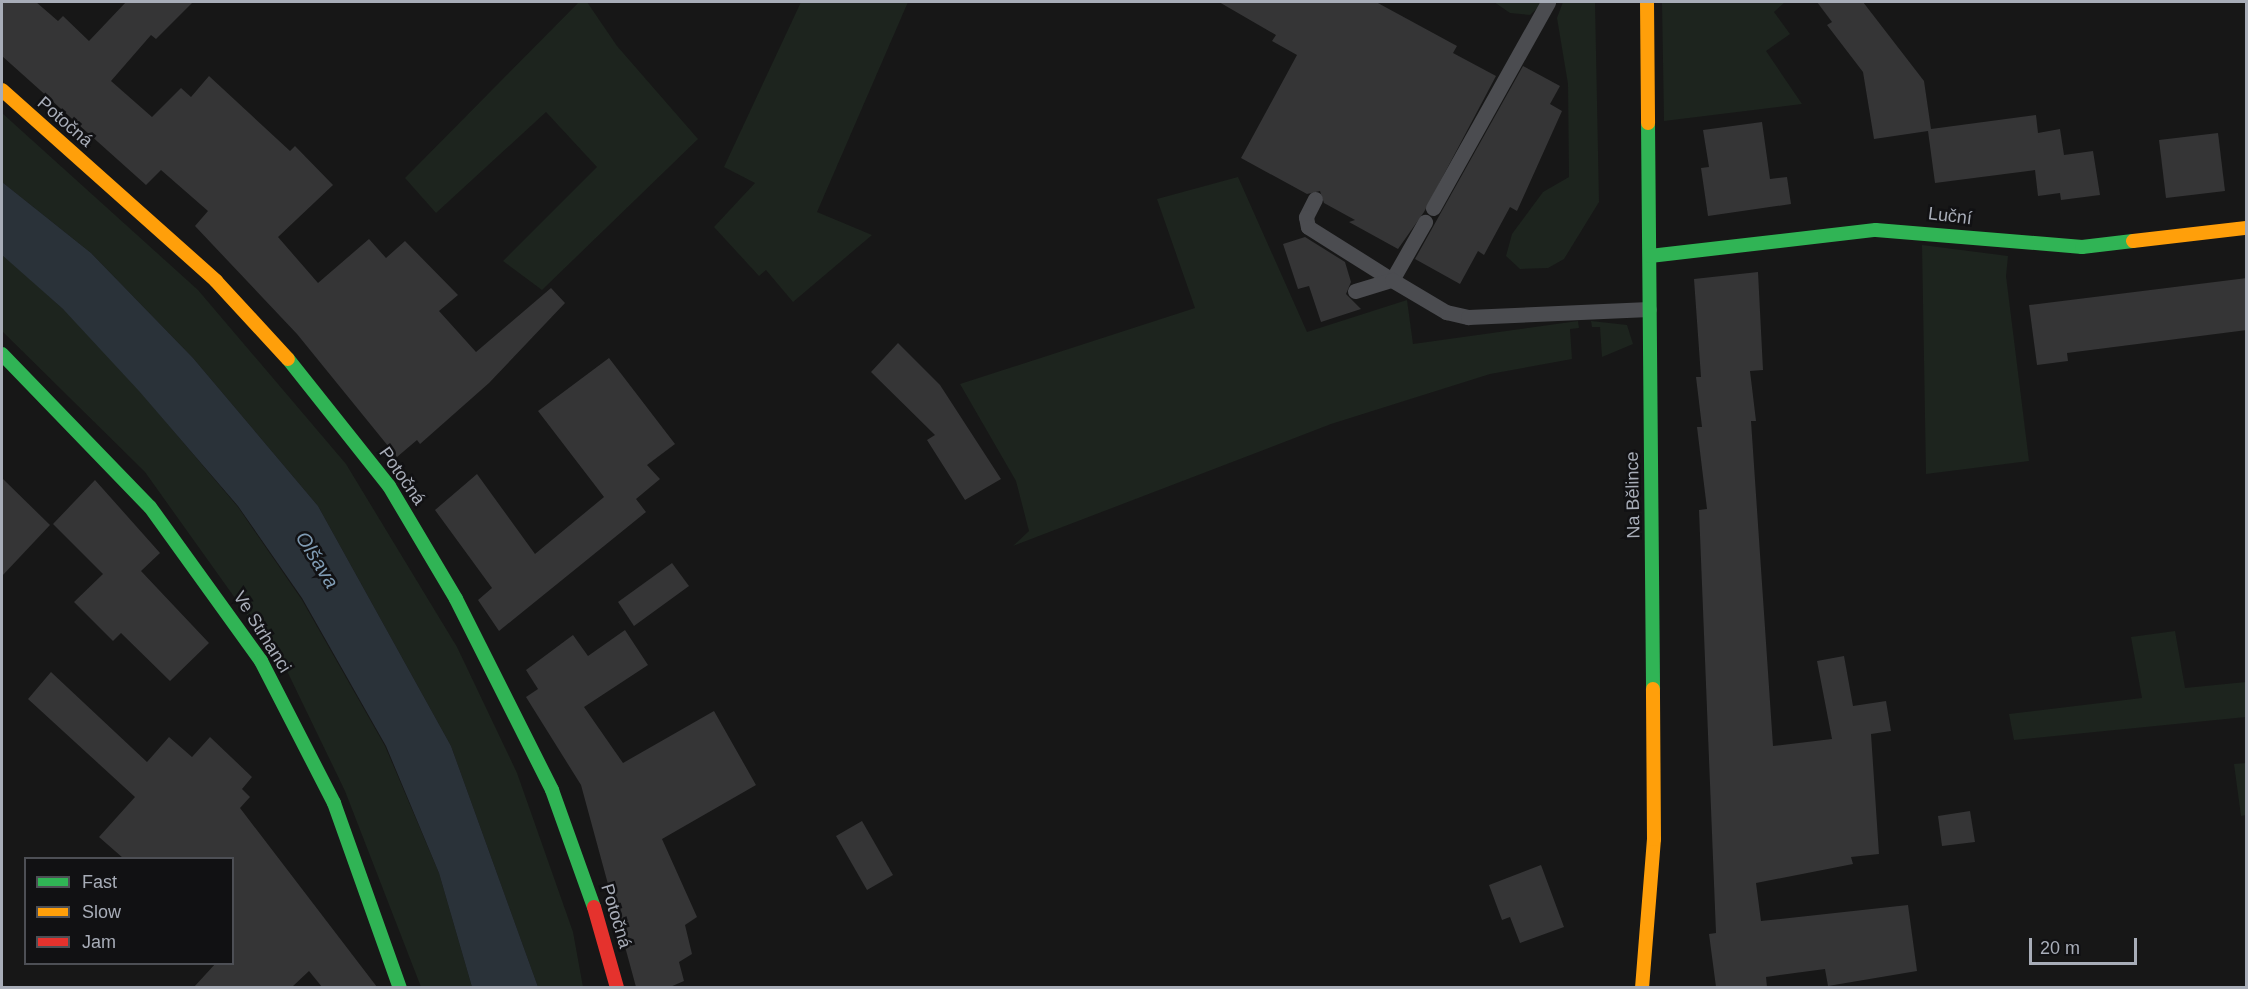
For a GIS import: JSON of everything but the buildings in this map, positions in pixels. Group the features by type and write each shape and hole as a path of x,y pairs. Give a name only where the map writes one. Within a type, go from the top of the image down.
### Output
{"street":[{"name":"Na Bělince","path":"1642,987 1654,839 1647,2"},
{"name":"Potočná","path":"2,90 216,281 313,387 399,501 552,790 584,873 617,987"},
{"name":"Luční","path":"1650,256 1876,230 2082,247 2247,228"},
{"name":"Ve Strhanci","path":"2,354 150,507 261,661 334,803 400,987"}],"lane":[{"path":"1354,291 1392,280 1548,2"},
{"path":"1315,199 1305,220 1312,232 1446,312 1468,317 1649,309"}],"shaded area":[{"path":"579,2 587,2 617,46 698,139 542,290 503,261 597,167 546,112 436,213 405,178"},
{"path":"801,2 908,2 817,212 872,235 793,302 766,270 759,276 714,227 755,183 724,167"},
{"path":"1494,2 1544,2 1530,15 1510,13"},
{"path":"1563,2 1595,2 1599,202 1564,259 1548,268 1520,269 1506,256 1512,234 1543,192 1569,177 1568,84 1557,18"},
{"path":"1662,2 1785,2 1774,12 1790,34 1766,51 1802,104 1664,121"},
{"path":"2,113 198,290 346,464 457,647 517,773 573,932 583,987 538,987 451,746 318,506 193,358 91,253 2,182"},
{"path":"1238,177 1307,332 1407,300 1413,344 1578,321 1579,328 1570,329 1572,359 1490,374 1331,424 1013,546 1029,531 1016,481 960,384 1195,308 1157,199"},
{"path":"1922,245 2008,256 2006,276 2029,461 1926,474"},
{"path":"2,254 93,336 238,507 302,600 385,746 439,873 472,987 421,987 345,791 287,671 145,472 2,331"},
{"path":"1591,321 1627,325 1633,344 1602,357 1600,327 1592,327"},
{"path":"2175,631 2185,688 2246,682 2246,717 2014,740 2009,714 2142,698 2131,637"},
{"path":"2246,763 2246,815 2241,816 2234,764"}],"water":[{"name":"Olšava","path":"2,182 91,253 193,358 318,506 451,746 538,987 472,987 439,873 386,746 302,598 238,506 139,391 63,309 2,255"}],"traffic: fast":[{"path":"1648,123 1653,689"},
{"path":"1650,256 1876,230 2082,247 2133,241"},
{"path":"2,354 150,507 261,661 334,803 400,988"},
{"path":"288,359 389,486 456,599 552,790 594,907"}],"traffic: slow":[{"path":"1647,2 1648,123"},
{"path":"2,90 216,281 288,359"},
{"path":"2133,241 2246,228"},
{"path":"1642,988 1654,839 1653,689"}],"traffic: jam":[{"path":"594,907 617,988"}]}
